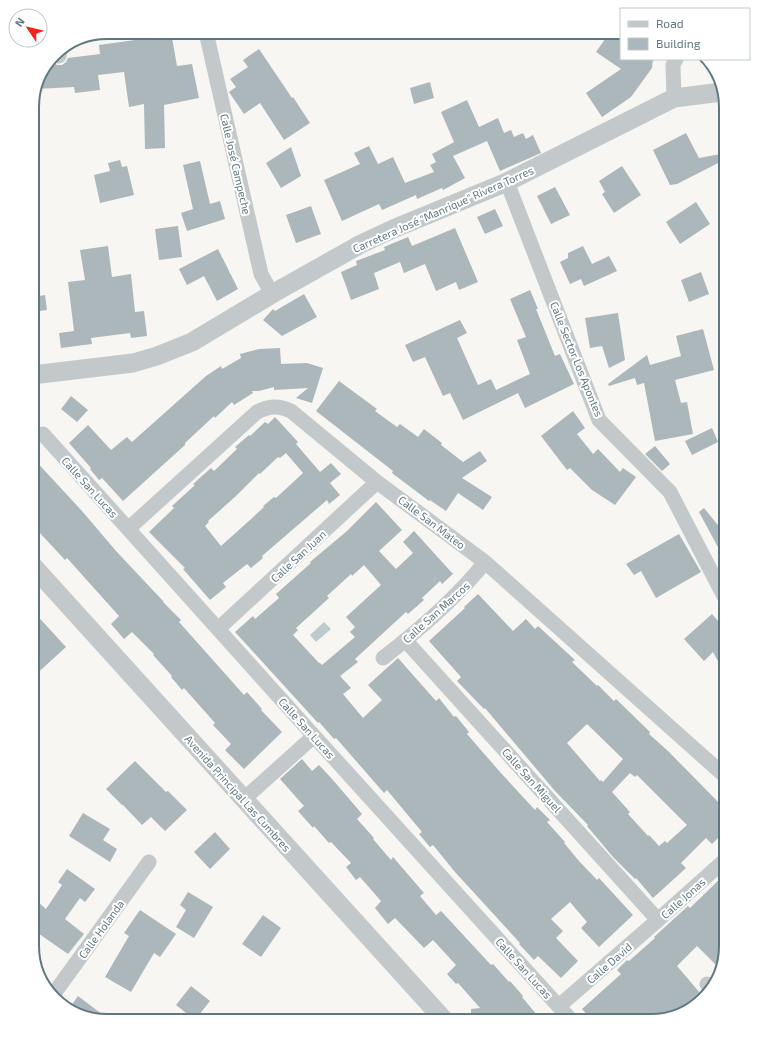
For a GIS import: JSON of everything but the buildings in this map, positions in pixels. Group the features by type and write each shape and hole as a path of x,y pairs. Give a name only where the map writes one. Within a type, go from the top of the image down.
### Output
{"street":[{"name":"Calle José Campeche","path":"208,39 261,274 272,294"},
{"path":"674,98 673,65 676,60"},
{"name":"Carretera José \"Manrique\" Rivera Torres","path":"39,374 133,363 157,356 192,342 272,294 361,244 507,182 674,98 717,93"},
{"name":"Calle Sector Los Apontes","path":"507,182 599,420 670,492 719,586"},
{"name":"Calle San Mateo","path":"128,529 257,412 269,407 277,406 291,411 377,482 485,562 719,771"},
{"name":"Calle San Lucas","path":"43,434 218,630 566,1014"},
{"name":"Calle San Juan","path":"218,630 377,482"},
{"name":"Calle San Marcos","path":"383,658 470,581 485,562"},
{"name":"Avenida Principal Las Cumbres","path":"39,573 439,1014"},
{"name":"Calle San Miguel","path":"405,640 658,920"},
{"path":"244,799 314,736"},
{"name":"Calle Holanda","path":"56,990 149,862"},
{"name":"Calle Jonas","path":"658,920 719,865"},
{"name":"Calle David","path":"559,1006 658,920"}],"shaded area":[{"path":"324,622 331,629 316,642 310,635"}]}
